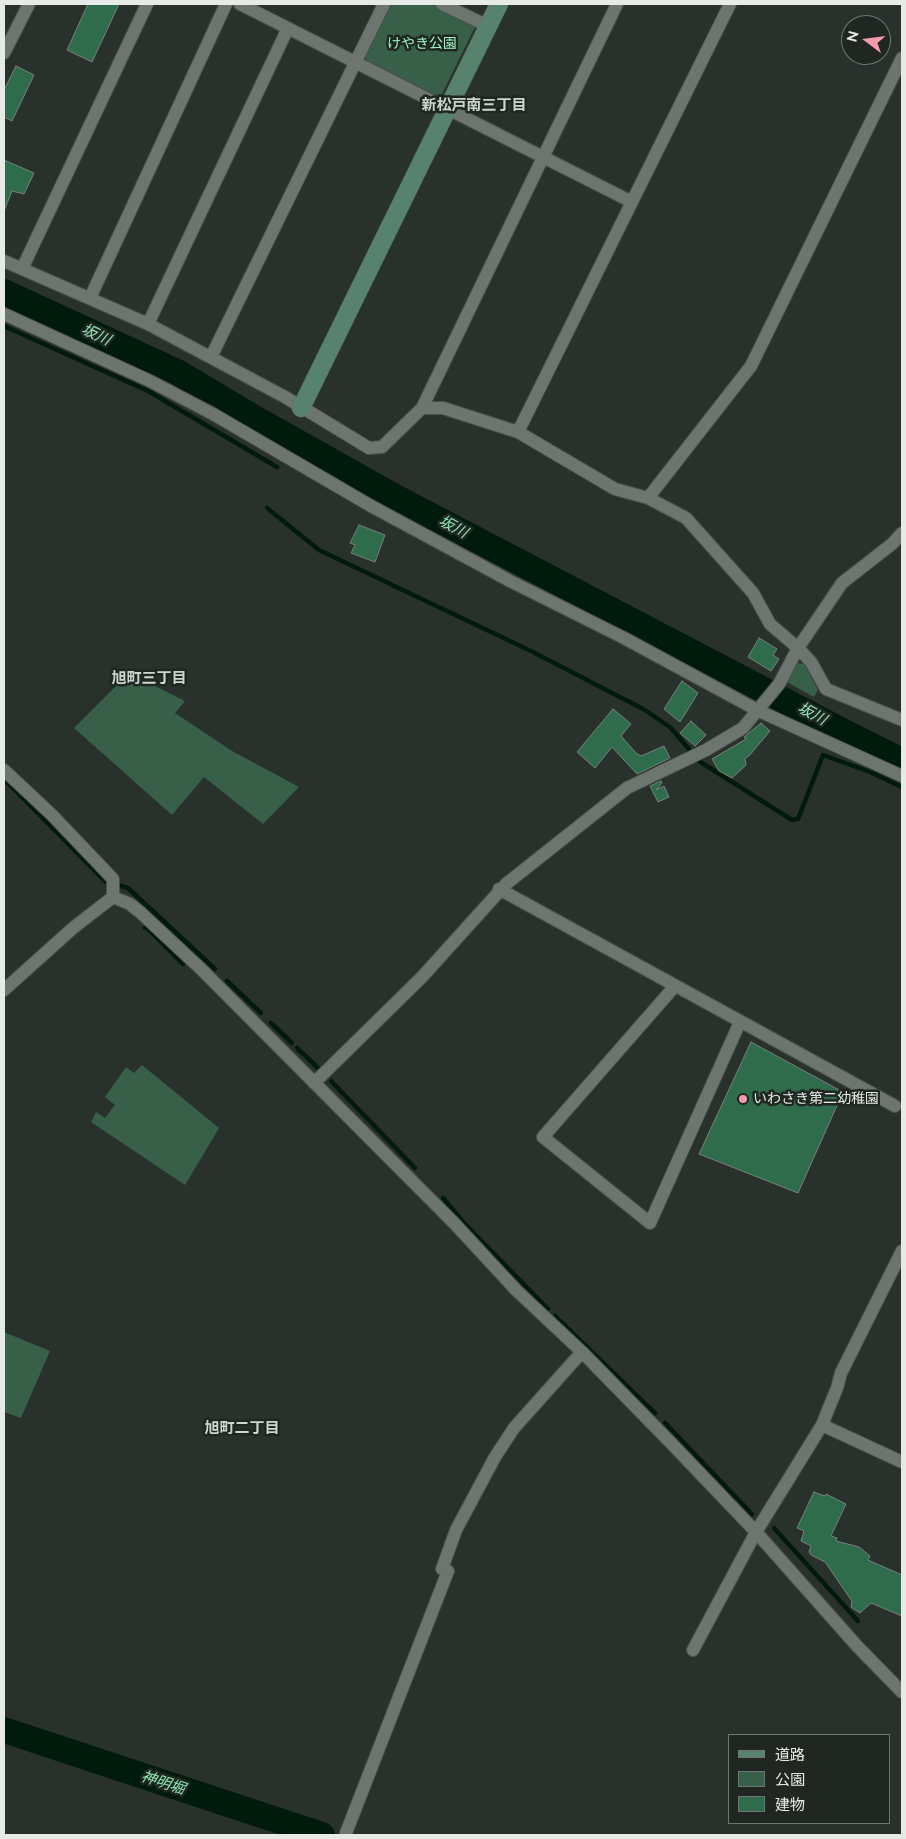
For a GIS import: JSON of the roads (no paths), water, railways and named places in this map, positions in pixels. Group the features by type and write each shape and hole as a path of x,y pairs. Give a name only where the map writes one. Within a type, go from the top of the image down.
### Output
{"street":[{"path":"4,53 29,4"},
{"path":"22,269 147,4"},
{"path":"90,298 226,4"},
{"path":"240,4 263,9 288,28 448,107 632,202"},
{"path":"211,357 384,4"},
{"path":"442,4 488,26"},
{"path":"301,408 498,4"},
{"path":"4,261 148,324 211,357 369,448 382,447 422,408 617,4"},
{"path":"518,432 730,4"},
{"path":"148,324 288,28"},
{"path":"648,498 750,366 902,58"},
{"path":"4,314 150,380 213,414 371,506 760,709 902,776"},
{"path":"422,408 442,408 518,432 614,489 648,498 686,518 753,593 770,624 811,662 826,689 902,720"},
{"path":"314,1084 422,977 499,889 627,788 706,750 743,728 779,684 798,648 842,583 902,534"},
{"path":"4,770 93,855 113,879 113,897"},
{"path":"499,889 895,1106"},
{"path":"4,990 74,928 113,897"},
{"path":"113,897 130,904 201,969 454,1223 516,1290 582,1352 756,1532 857,1646 902,1692"},
{"path":"675,986 543,1136 650,1223 740,1022"},
{"path":"693,1650 756,1532 822,1426 841,1373 902,1251"},
{"path":"346,1832 445,1570 456,1530 495,1457 514,1428 582,1352"},
{"path":"822,1426 902,1462"}],"waterway":[{"name":"坂川","path":"4,292 177,372 397,498 902,761"},
{"path":"4,326 148,391 277,467"},
{"path":"267,508 319,550 531,651 645,710 671,728 699,761 792,820 798,819 823,755 870,772 902,787"},
{"path":"4,779 106,882 128,888 215,969"},
{"path":"145,928 183,964"},
{"path":"227,981 261,1013"},
{"path":"271,1023 292,1043"},
{"path":"297,1048 318,1068"},
{"path":"331,1081 415,1168"},
{"path":"443,1198 464,1223 548,1309"},
{"path":"555,1316 655,1413"},
{"path":"665,1423 752,1514"},
{"path":"774,1528 858,1621"},
{"name":"神明堀","path":"4,1730 322,1835"}],"place":[{"name":"いわさき第二幼稚園","path":"743,1099"}],"district":[{"name":"新松戸南三丁目","path":"474,105"},
{"name":"旭町三丁目","path":"149,678"},
{"name":"旭町二丁目","path":"242,1428"}],"park label":[{"name":"けやき公園","path":"422,44"}]}
